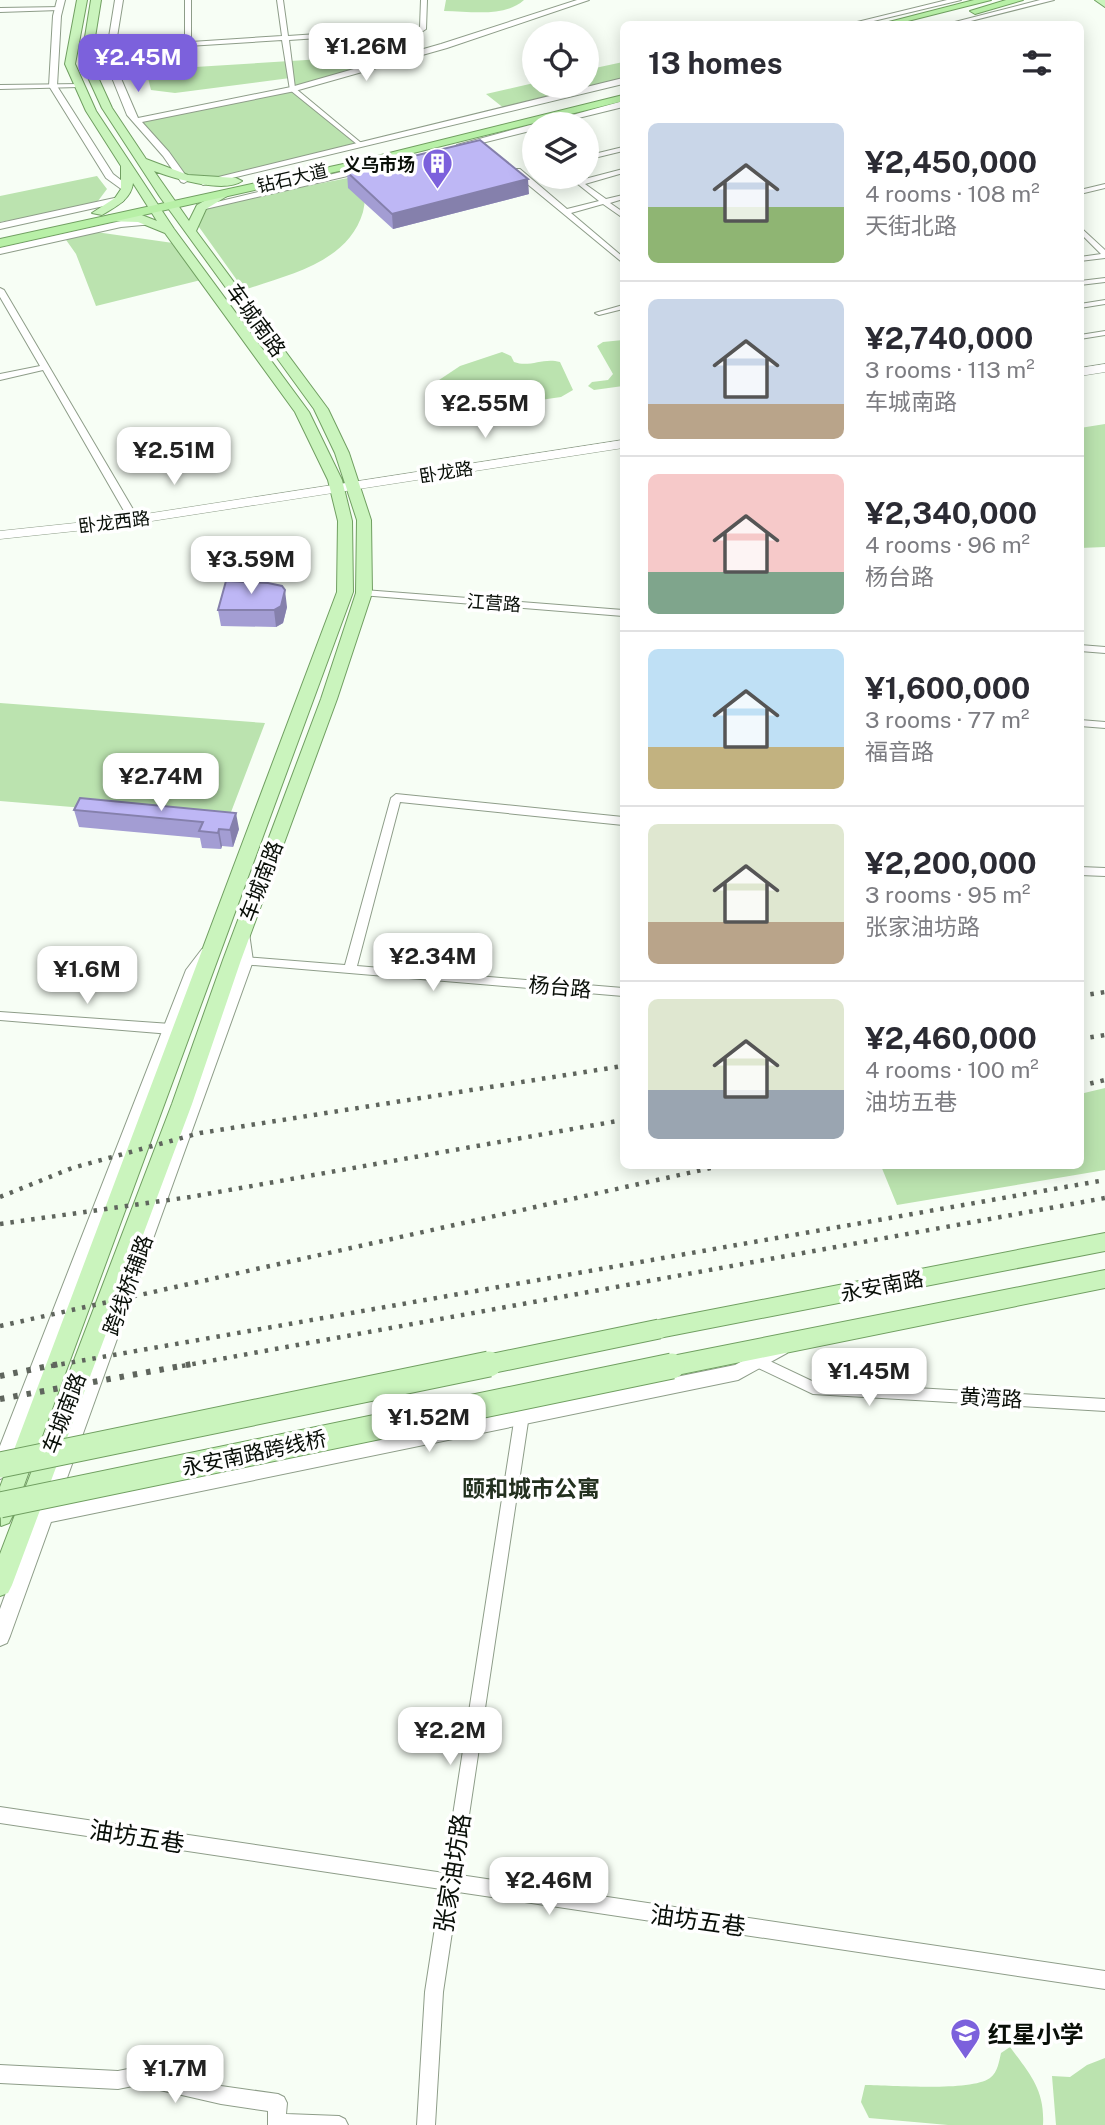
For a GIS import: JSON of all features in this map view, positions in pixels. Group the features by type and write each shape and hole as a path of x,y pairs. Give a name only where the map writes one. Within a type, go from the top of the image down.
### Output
{"highway":[{"path":"912,18 986,0"},
{"path":"912,18 958,20 1018,0"},
{"name":"钻石大道","path":"159,206 236,181 368,151 434,130 541,104 620,90"},
{"name":"钻石大道","path":"0,233 98,213 159,206 481,141 620,99"},
{"path":"0,243 110,219"}],"main road":[{"path":"82,0 70,64 91,111 127,166 159,206"},
{"path":"96,0 86,62 107,108 142,162 159,206"},
{"path":"1098,0 1105,4"},
{"path":"142,162 184,180 236,181"},
{"path":"98,213 118,200 127,189 127,166"},
{"path":"190,231 201,206 226,193"},
{"path":"110,219 139,218 159,206"},
{"name":"车城南路","path":"0,1585 182,1104 242,932 330,699 364,593 364,520 302,412 169,229 159,206"},
{"name":"车城南路","path":"0,1517 218,940 345,592 344,483 321,409 190,231 159,206"},
{"path":"1084,361 1105,358"},
{"path":"1084,371 1105,368"},
{"name":"卧龙路","path":"344,483 620,436"},
{"name":"卧龙路","path":"344,483 620,444"},
{"name":"卧龙西路","path":"0,525 344,483"},
{"name":"卧龙西路","path":"0,535 113,523 344,483"},
{"name":"永安南路","path":"659,1329 1105,1242"},
{"path":"1080,1247 1102,1279"},
{"name":"永安南路","path":"672,1366 1102,1279"},
{"name":"永安南路跨线桥","path":"0,1465 659,1329"},
{"name":"永安南路跨线桥","path":"0,1505 672,1366"}],"street":[{"path":"119,0 113,37 106,53 131,115 166,153 184,180"},
{"path":"188,0 188,44"},
{"path":"280,0 292,89 368,151"},
{"path":"106,53 188,44 423,29 424,0"},
{"path":"136,121 292,89 444,46 585,0"},
{"path":"882,21 912,18 957,0"},
{"path":"958,20 1050,0"},
{"path":"0,10 60,4 53,86 109,176 127,189"},
{"path":"541,104 620,82"},
{"path":"0,87 79,85"},
{"path":"591,112 620,105"},
{"path":"203,182 358,143 434,130"},
{"path":"201,206 380,166 522,130"},
{"path":"599,155 620,150"},
{"path":"508,164 620,258"},
{"path":"352,165 380,166"},
{"path":"599,178 620,172"},
{"path":"1084,191 1105,186"},
{"path":"588,189 620,214"},
{"path":"565,212 620,198"},
{"path":"0,226 118,200"},
{"path":"0,251 121,224 159,206"},
{"path":"1084,233 1105,255"},
{"path":"1094,244 1105,242"},
{"path":"1084,258 1105,255"},
{"path":"1084,283 1105,280"},
{"path":"0,290 129,511"},
{"path":"1084,305 1105,302"},
{"path":"600,313 620,308"},
{"path":"1084,336 1105,333"},
{"path":"0,377 45,367"},
{"name":"江营路","path":"364,593 620,613"},
{"path":"1084,648 1105,650"},
{"path":"1084,723 1105,725"},
{"path":"350,969 396,798 620,821"},
{"path":"1084,871 1105,872"},
{"name":"跨线桥辅路","path":"0,1636 245,961 242,932"},
{"path":"0,1471 194,970 218,940"},
{"name":"杨台路","path":"245,961 620,992"},
{"path":"0,1016 171,1029"},
{"path":"44,1514 738,1372 795,1341"},
{"name":"黄湾路","path":"757,1361 813,1388 1105,1405"},
{"name":"张家油坊路","path":"426,2125 434,1992 522,1415"},
{"name":"油坊五巷","path":"0,1815 1105,1980"},
{"path":"0,2074 118,2080 138,2076 221,2095 278,2103 276,2123 339,2125"}],"green space":[{"path":"446,0 524,0 507,9 475,12 444,11"},
{"path":"418,53 293,89 358,143 203,182 184,180 136,121 292,89 290,78 175,93 151,90 146,70"},
{"path":"620,63 620,82 599,87 599,67"},
{"path":"522,86 522,98 551,98 505,109 486,94"},
{"path":"97,176 107,189 95,205 0,222 0,196"},
{"path":"358,176 367,185 364,209 355,229 344,244 314,265 244,290 194,220 201,207"},
{"path":"89,231 180,244 205,279 96,306 76,254 64,237"},
{"path":"620,340 620,386 594,390 588,386 592,382 608,380 613,374 597,346 603,342"},
{"path":"502,352 520,364 560,362 573,390 561,397 466,411 455,407 439,380 460,366"},
{"path":"1105,424 1105,547 1084,548 1084,427"},
{"path":"0,703 265,723 228,820 0,801"},
{"path":"1105,1088 1105,1170 897,1205 882,1169 1084,1169 1084,1093"},
{"path":"1010,2047 1030,2074 1039,2092 1043,2125 948,2125 869,2118 861,2102 865,2085 949,2086 980,2082 993,2076 1001,2053"},
{"path":"1105,2058 1105,2125 1056,2125 1052,2076 1070,2077 1087,2065"}],"building":[{"name":"义乌市场","path":"480,140 522,174 522,181 392,214 347,172"},
{"path":"226,581 282,586 285,590 281,606 274,610 218,610"},
{"path":"80,798 236,813 230,830 219,829 218,833 199,831 203,822 74,810"}],"railway":[{"path":"1084,995 1105,992"},
{"path":"1084,1038 1105,1035"},
{"path":"0,1197 72,1168 200,1133 620,1066"},
{"path":"1084,1085 1105,1080"},
{"path":"0,1224 190,1197 620,1121"},
{"path":"0,1326 706,1169"},
{"path":"51,1366 1105,1180"},
{"path":"182,1366 1105,1198"},
{"path":"0,1376 59,1364"},
{"path":"0,1399 192,1364"}],"place":[{"name":"义乌市场","path":"438,191"},
{"name":"红星小学","path":"965,2061"}],"district":[{"name":"颐和城市公寓","path":"531,1488"}]}
